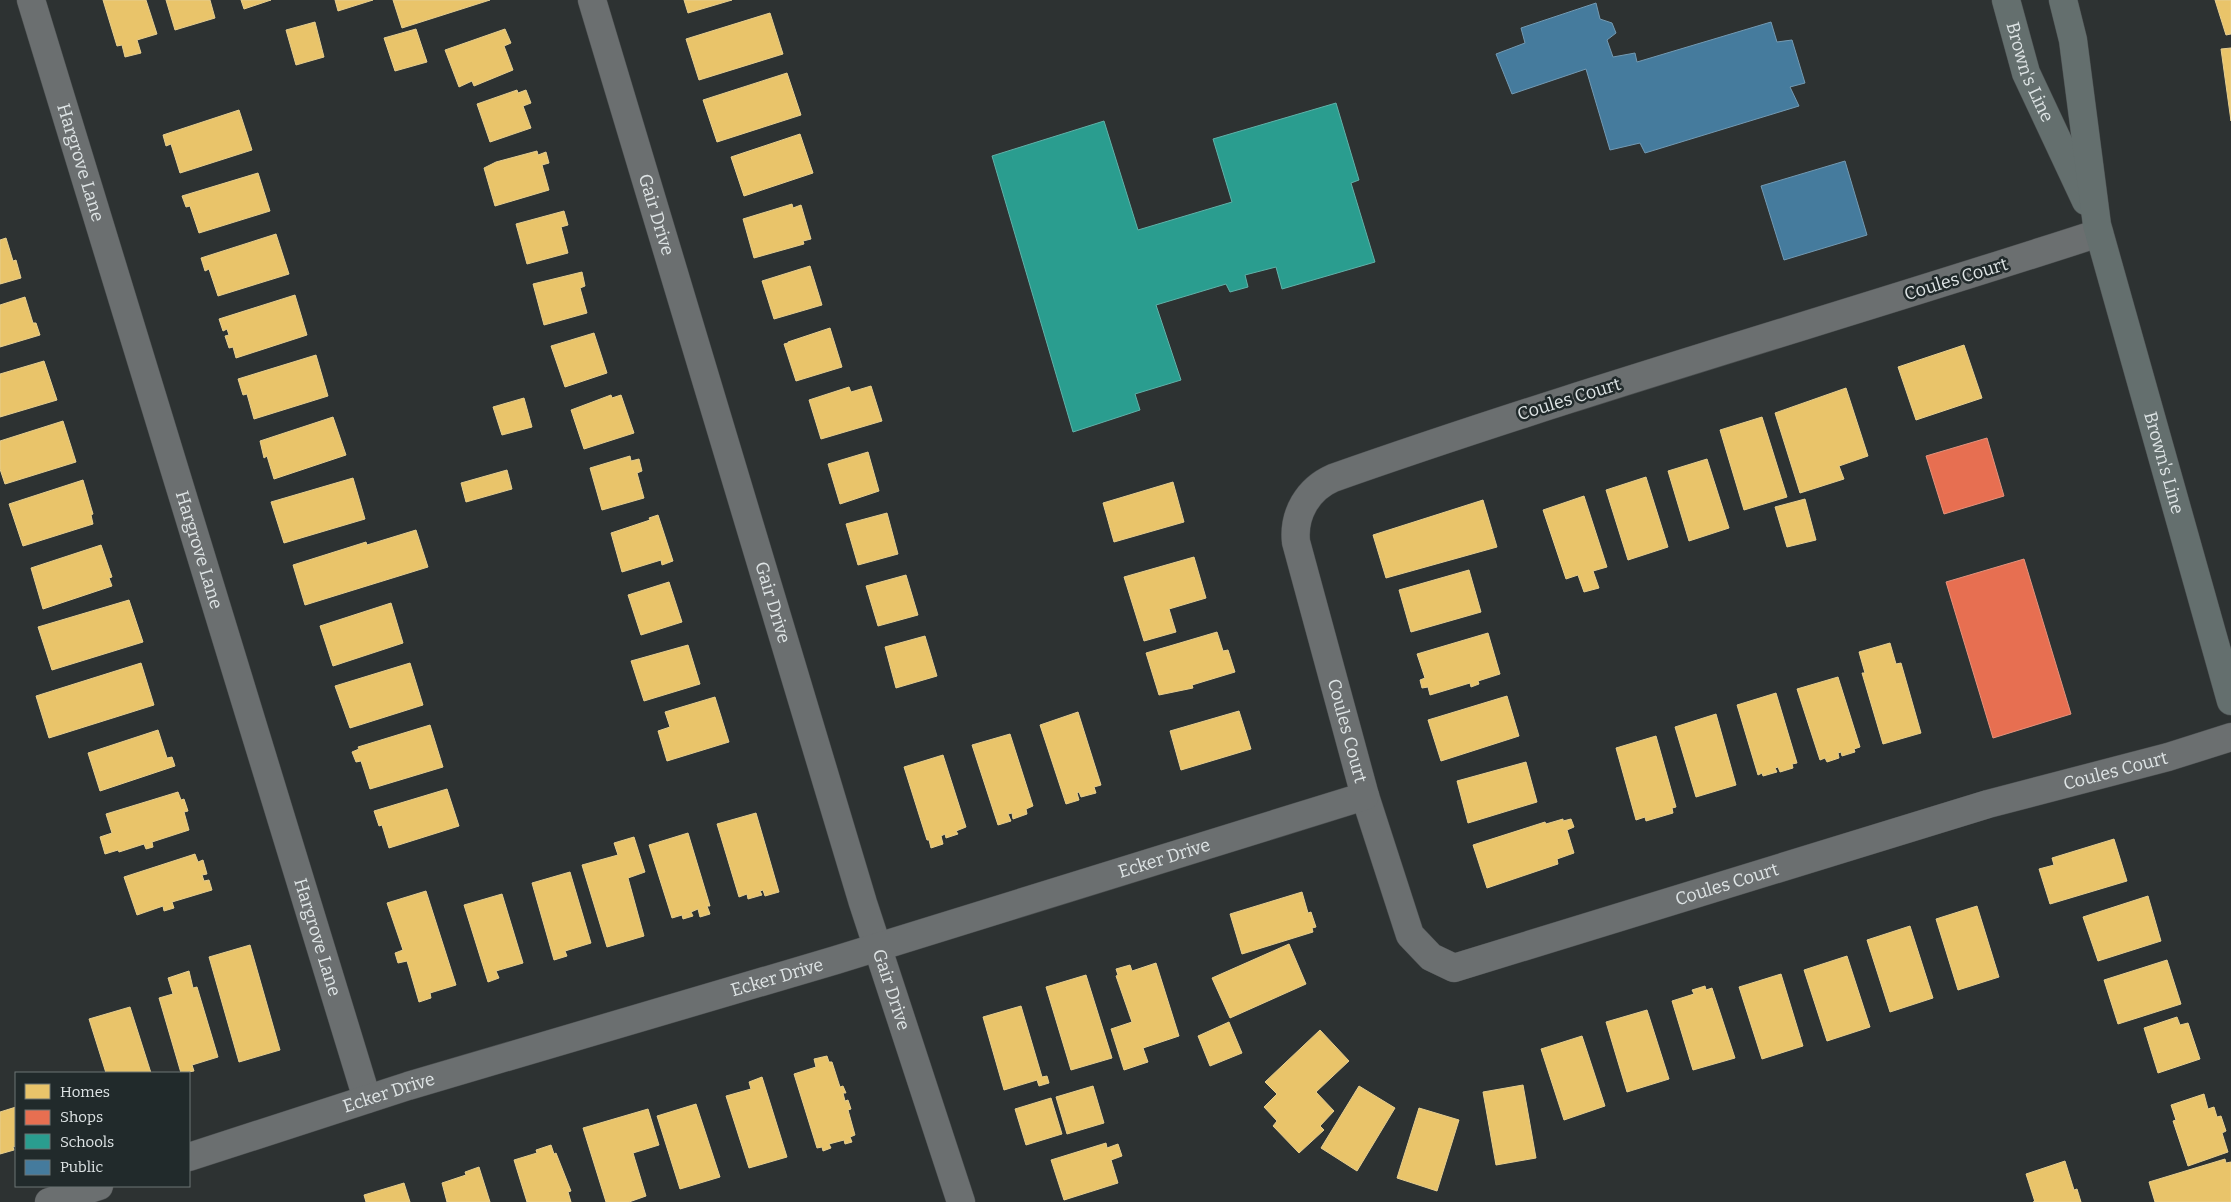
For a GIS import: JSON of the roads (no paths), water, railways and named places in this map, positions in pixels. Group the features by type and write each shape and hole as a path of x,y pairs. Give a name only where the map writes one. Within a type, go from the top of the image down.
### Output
{"main road":[{"name":"Brown's Line","path":"2006,0 2026,73 2098,229"},
{"name":"Brown's Line","path":"2063,0 2073,40 2098,229 2231,700"}],"street":[{"name":"Hargrove Lane","path":"31,0 367,1099"},
{"name":"Gair Drive","path":"592,0 864,904 961,1202"},
{"name":"Coules Court","path":"2098,229 1757,342 1558,401 1322,483 1307,498 1299,512 1296,542 1365,796 1410,934 1431,957 1454,968 1988,804 2168,757 2231,737"},
{"name":"Ecker Drive","path":"190,1157 367,1099 878,946 1365,796"},
{"path":"49,1202 96,1187"}]}
